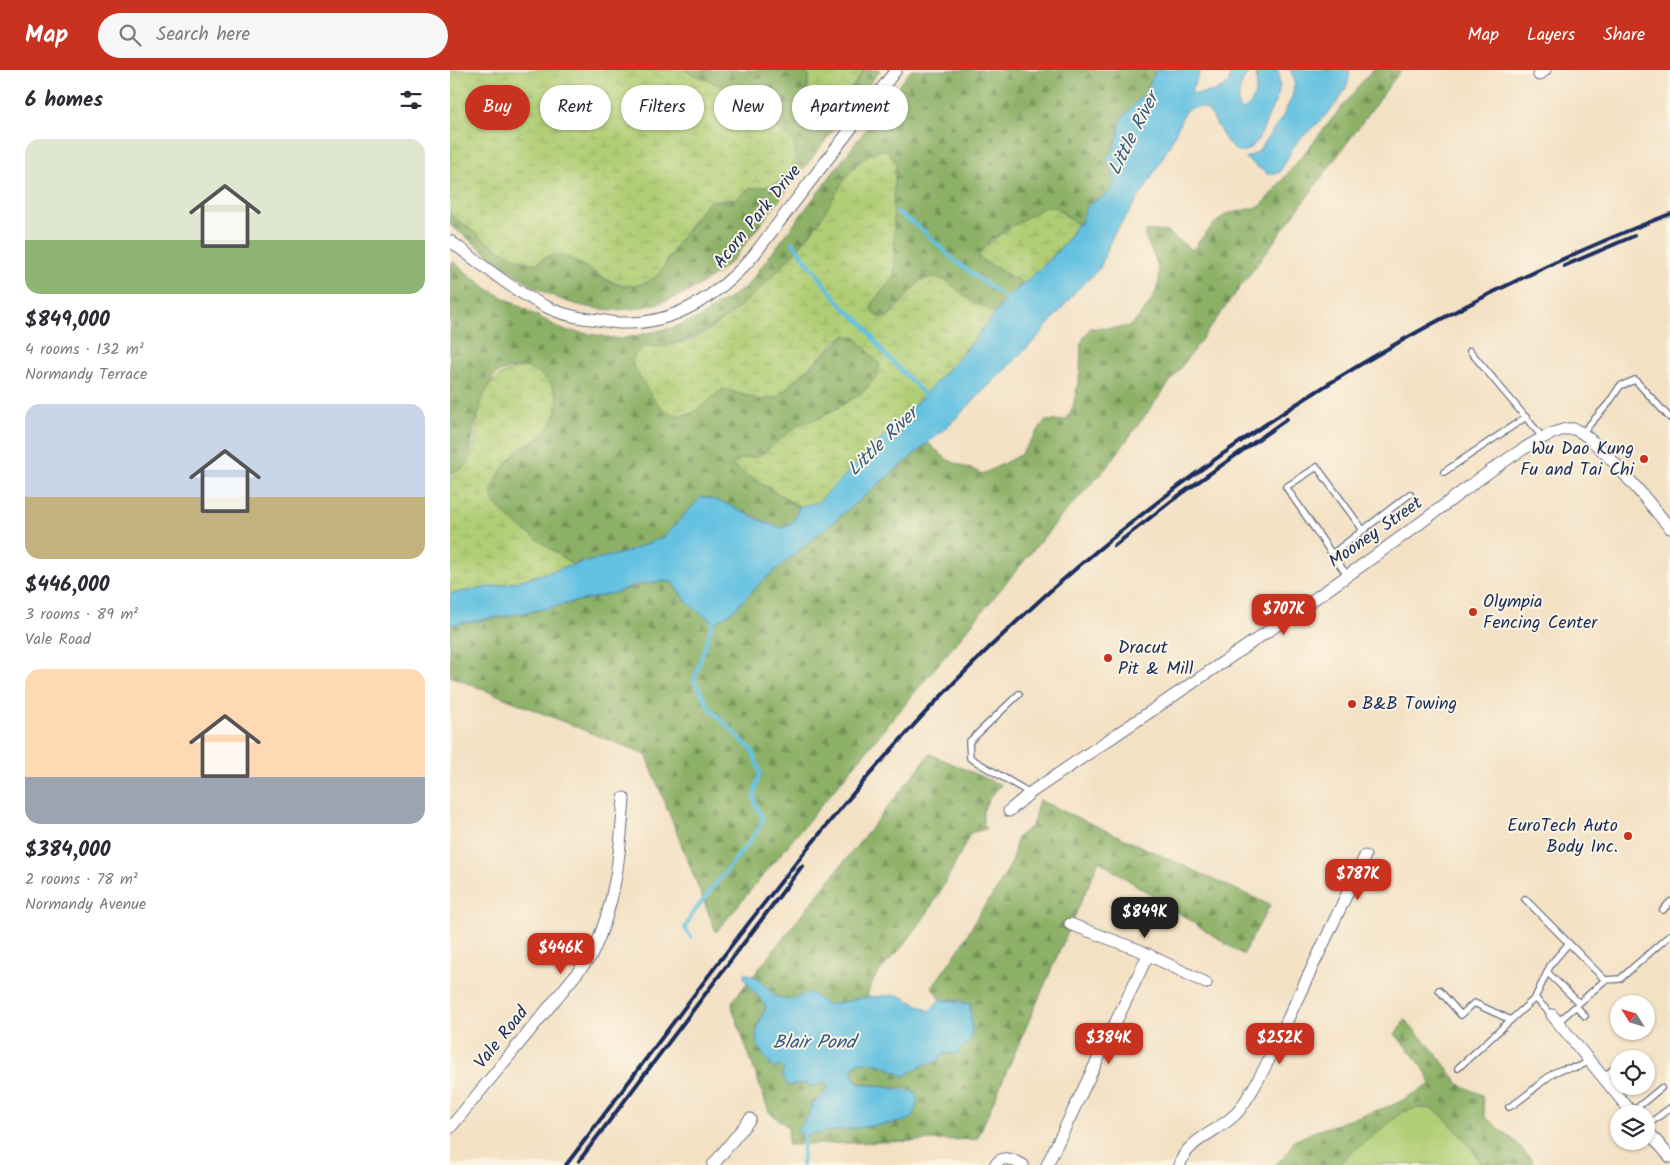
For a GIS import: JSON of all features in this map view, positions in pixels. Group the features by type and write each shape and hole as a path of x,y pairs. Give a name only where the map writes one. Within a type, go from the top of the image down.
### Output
{"street":[{"name":"Acorn Park Drive","path":"450,241 532,299 576,318 622,323 668,316 690,308 713,294 733,278 753,256 896,70"},
{"name":"Mooney Street","path":"1009,811 1030,793 1347,575 1494,468 1543,438 1565,429 1573,429 1582,433"},
{"path":"1582,433 1603,453 1670,528"},
{"name":"Vale Road","path":"450,1128 591,956 604,931 614,894 624,798"},
{"path":"1181,1164 1186,1153 1203,1138 1226,1124 1240,1109 1270,1057 1364,856"},
{"path":"1070,924 1148,955 1206,983"},
{"path":"1047,1165 1148,955"},
{"path":"1555,1018 1626,1105"},
{"path":"713,1165 750,1119"},
{"path":"1655,1137 1668,1152"},
{"path":"995,1165 1002,1159 1009,1158 1023,1165"}],"lane":[{"path":"1470,350 1543,438"},
{"path":"1582,433 1608,404 1620,386 1634,380 1670,418"},
{"path":"1444,472 1526,417"},
{"path":"1347,575 1286,487 1317,468 1363,530"},
{"path":"1332,554 1410,494"},
{"path":"1019,694 969,742 970,758 1030,793"},
{"path":"1525,899 1605,980"},
{"path":"1663,910 1670,902"},
{"path":"1535,998 1555,1018 1578,1005 1605,980 1620,979 1670,935"},
{"path":"1458,1068 1535,998 1538,987 1548,973 1551,964 1569,944"},
{"path":"1548,973 1578,1005 1585,1016"},
{"path":"1439,990 1461,1015 1474,1003 1511,1020"},
{"path":"1509,1107 1519,1102 1560,1070 1580,1068 1589,1060"},
{"path":"1603,1077 1610,1072"},
{"path":"1642,1105 1661,1088"},
{"path":"1655,1120 1670,1108"}],"green space":[{"path":"450,70 683,70 719,85 714,85 714,130 780,130 793,141 796,151 793,167 781,182 765,187 750,188 735,199 709,201 686,231 659,273 649,281 633,286 617,283 602,277 575,261 562,256 549,256 537,264 524,261 501,251 450,214"},
{"path":"683,70 805,70 809,77 807,85 792,85 792,130 834,130 732,261 709,279 685,293 660,303 635,308 609,310 583,306 556,298 530,284 450,225 450,214 491,244 513,256 537,264 545,258 563,256 581,264 606,280 625,287 665,266 679,241 709,201 735,199 750,188 765,187 755,130 782,130 782,85 719,85"},
{"path":"805,70 864,70 854,85 808,85 809,77"},
{"path":"864,70 880,70 868,85 854,85"},
{"path":"911,70 1156,70 1146,92 1121,119 1118,137 1112,152 1106,158 1113,168 1116,182 1109,193 1091,202 1081,224 1077,224 1061,211 1030,217 990,240 979,258 1024,283 1006,299 996,313 973,303 947,281 921,280 887,318 875,315 871,308 873,301 894,275 893,201 896,163 859,160 804,241 765,284 743,304 719,322 694,336 669,345 644,346 698,408 723,389 762,400 777,397 846,335 856,338 880,363 877,377 861,394 820,418 800,425 759,457 741,459 733,464 740,471 799,507 794,520 783,528 772,526 755,516 708,498 695,505 672,531 658,541 622,553 573,565 514,522 495,503 492,496 495,482 505,465 551,425 523,367 511,368 494,377 486,392 476,421 468,461 458,470 450,472 450,266 453,262 488,289 563,330 621,339 675,327 700,317 747,286 865,130 908,130 908,85 900,85"},
{"path":"1372,70 1401,70 1107,467 1059,519 716,932 646,755 450,676 450,625 531,611 656,582 672,582 680,594 716,621 734,610 759,584 928,443 948,460 983,474 1020,455 1045,421 1066,420 1073,407 1080,373 1081,343 1090,328 1128,326 1137,319 1151,301 1159,283 1159,274 1144,235 1147,230 1167,232 1192,250 1211,227 1226,214 1261,206"},
{"path":"881,150 887,150 896,163 893,202 895,262 894,275 873,301 871,308 874,313 879,317 887,318 921,280 935,277 947,281 973,303 996,313 954,363 887,433 818,502 802,508 740,471 733,464 741,459 759,456 800,424 820,418 861,394 877,377 880,364 856,338 846,335 838,340 777,397 762,400 723,389 700,408 685,415 675,415 659,405 646,388 632,363 634,356 644,346 669,345 693,339 709,330 745,303 809,235 846,178 861,160"},
{"path":"1045,207 1054,207 1077,224 1066,242 1025,284 979,258 981,252 996,238"},
{"path":"523,367 533,370 546,378 555,391 558,404 557,410 548,429 537,439 522,447 507,463 497,477 492,497 496,505 515,523 573,565 508,584 450,594 450,472 464,467 471,457 480,405 488,389 501,375"},
{"path":"930,754 1001,785 986,805 983,816 986,829 970,833 934,902 907,941 878,973 867,997 827,1005 809,993 791,999 778,998 753,976"},
{"path":"1039,800 1270,905 1243,955 1099,861 977,1139 788,1145 788,1127 769,1112 733,1010 732,1002 747,983 761,996 766,1007 758,1026 757,1039 762,1052 774,1069 779,1066 784,1069 788,1086 805,1083 814,1087 825,1081 830,1084 823,1096 812,1104 809,1116 803,1121 804,1135 901,1122 916,1092 910,1089 858,1083 852,1075 855,1064 861,1062 874,1063 904,1076 921,1066 938,1061 942,1054 957,1054 964,1001 940,999 932,987 962,945 980,912 995,892 1012,862 1017,837 1032,826"},
{"path":"1405,1020 1435,1052 1459,1084 1482,1095 1485,1117 1516,1142 1532,1160 1533,1165 1482,1165 1467,1143 1446,1120 1433,1110 1422,1108 1403,1112 1337,1165 1274,1165 1284,1157 1294,1141 1313,1132 1395,1104 1431,1084 1423,1067 1395,1034"},
{"path":"1416,1108 1432,1109 1438,1112 1467,1143 1482,1165 1338,1164 1403,1112"}],"water":[{"name":"Little River","path":"1156,70 1201,70 1191,92 1194,94 1221,89 1229,83 1230,70 1250,70 1278,70 1280,81 1278,95 1262,133 1254,145 1246,151 1238,151 1232,147 1211,115 1204,108 1199,107 1185,111 1169,147 1144,190 1112,237 1100,268 1076,291 1038,337 948,426 759,584 734,610 716,622 708,619 688,603 672,582 661,581 635,585 614,593 530,612 450,625 450,594 508,584 573,565 624,553 664,537 701,497 723,502 763,521 783,528 794,520 799,507 818,502 906,414 968,348 1006,299 1049,261 1066,242 1077,224 1081,224 1084,213 1089,205 1102,198 1111,190 1114,175 1106,158 1112,152 1118,137 1121,119 1146,92","holes":["1250,70 1256,73 1256,89 1253,100 1242,110 1239,108 1239,93 1242,83"]},
{"path":"1290,70 1350,70 1348,81 1338,101 1298,141 1280,172 1269,175 1245,158 1258,152 1283,116 1292,97 1295,81"},
{"name":"Blair Pond","path":"744,973 754,976 778,997 785,999 795,998 809,992 828,1005 867,997 898,995 930,1011 940,999 970,1004 972,1033 970,1043 962,1046 958,1054 942,1054 938,1061 921,1066 904,1076 873,1063 861,1062 855,1064 852,1075 858,1083 916,1092 918,1103 911,1119 804,1135 799,1133 798,1128 809,1116 812,1104 823,1096 829,1084 825,1082 814,1087 805,1083 788,1086 782,1074 784,1069 779,1066 774,1069 767,1060 756,1040 758,1026 766,1007 746,981"}],"waterway":[{"path":"897,212 919,227 955,261 1010,301"},
{"path":"792,242 841,305 864,325 883,352 924,394 929,396"},
{"path":"691,937 685,928 692,914 757,832 763,819 756,806 754,796 760,772 752,750 711,710 694,680 714,618"},
{"path":"802,1165 805,1133"}],"railway":[{"path":"566,1165 725,954 849,799 892,749 974,662 1061,581 1153,505 1250,435 1350,371 1453,313 1560,260 1670,214"},
{"path":"1564,266 1634,236"},
{"path":"1114,546 1174,499 1287,419"},
{"path":"579,1161 802,866"}],"place":[{"name":"Wu Dao Kung Fu and Tai Chi","path":"1644,459"},
{"name":"Olympia Fencing Center","path":"1473,612"},
{"name":"Dracut Pit & Mill","path":"1108,658"},
{"name":"B&B Towing","path":"1352,704"},
{"name":"EuroTech Auto Body Inc.","path":"1628,836"}]}
